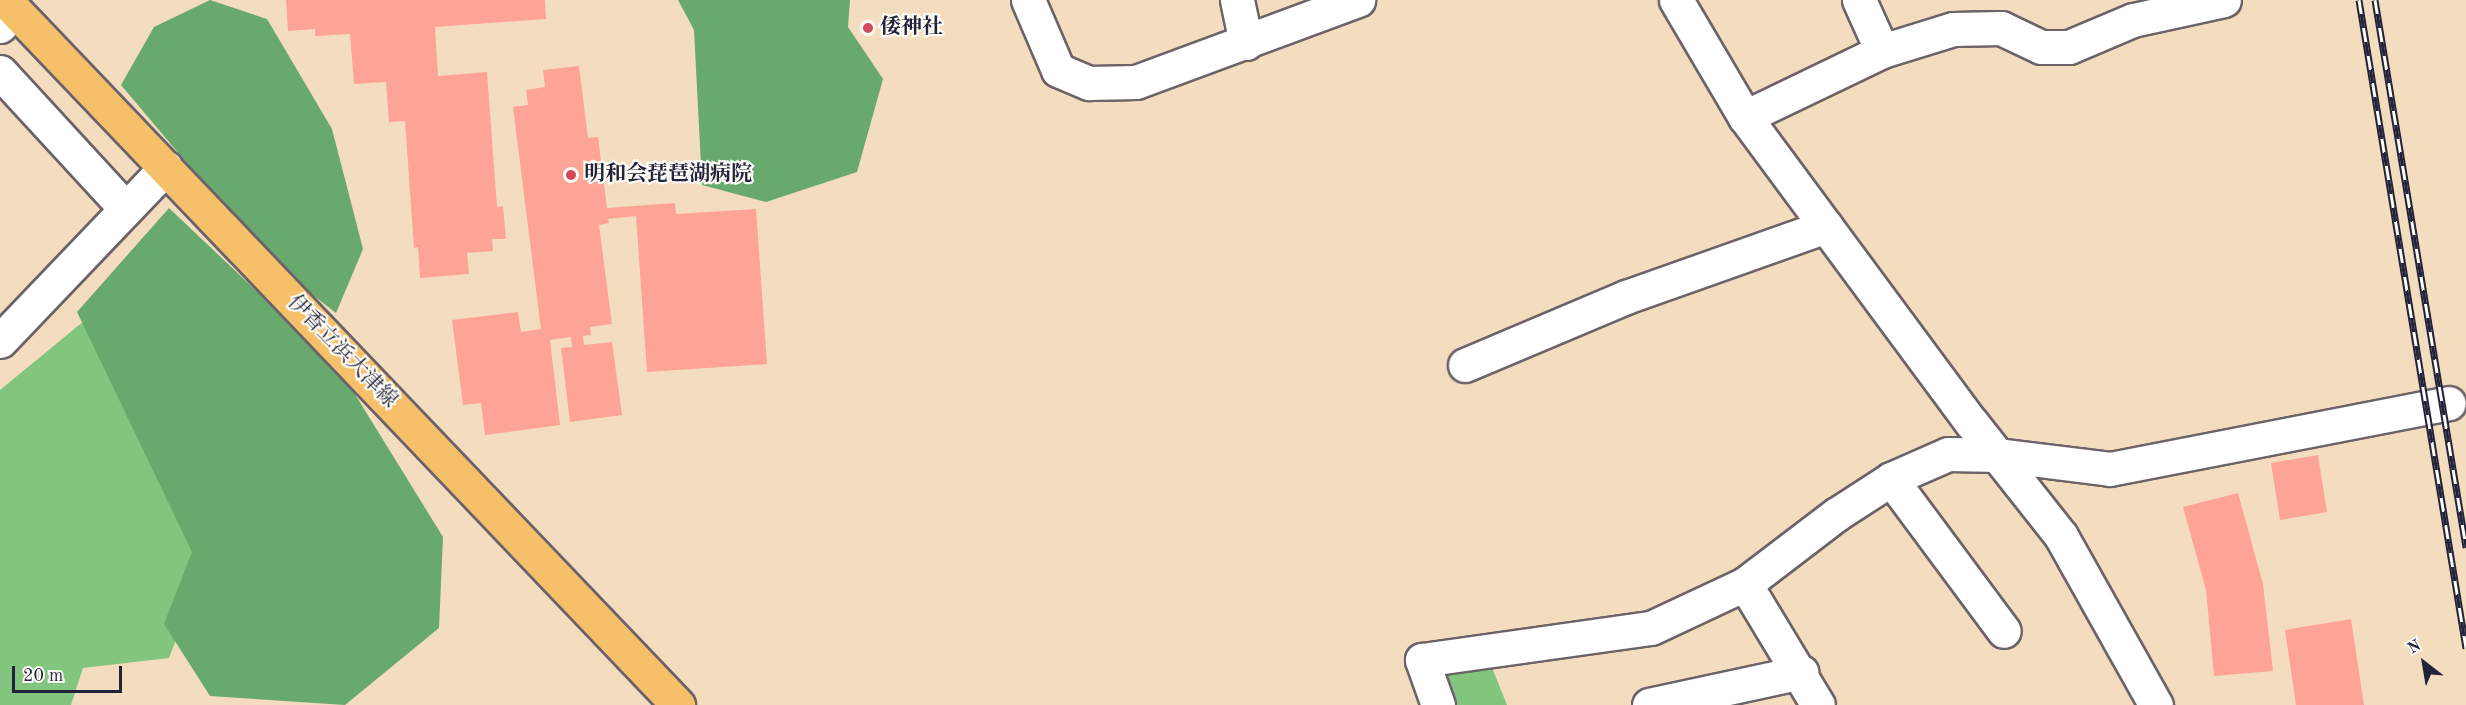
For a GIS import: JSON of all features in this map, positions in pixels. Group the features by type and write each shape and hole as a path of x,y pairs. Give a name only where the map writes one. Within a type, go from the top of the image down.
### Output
{"main road":[{"name":"伊香立浜大津線","path":"6,12 166,167 678,705"}],"street":[{"path":"1028,0 1058,70 1089,83 1136,82 1358,0"},
{"path":"1237,0 1245,43"},
{"path":"1676,0 1745,117 2061,536 2156,705"},
{"path":"1859,0 1882,51"},
{"path":"1745,117 1882,51 1953,30 1980,26 2001,28 2042,46 2069,47 2120,13 2133,20 2223,0"},
{"path":"0,72 126,209"},
{"path":"0,341 166,167"},
{"path":"1465,364 1626,297 1826,226"},
{"path":"1438,705 1422,660 1651,628 1745,584 1837,514 1891,479 1948,454 1998,455 2109,469 2449,402"},
{"path":"1891,479 2004,631"},
{"path":"1745,584 1801,672 1818,705"},
{"path":"1649,705 1801,672"}],"green space":[{"path":"210,0 267,19 332,129 363,249 336,313 270,262 121,85 154,27"},
{"path":"678,0 850,0 848,27 883,79 857,172 766,202 702,185 694,30"},
{"path":"169,208 340,370 443,537 439,628 345,705 210,696 164,624 192,552 77,312"},
{"path":"112,298 212,545 169,658 83,668 71,705 0,705 0,390"},
{"path":"1489,660 1507,705 1450,705 1438,668"}],"building":[{"path":"286,0 545,0 546,19 435,27 438,76 487,72 497,207 503,206 506,239 492,239 493,251 467,253 469,274 420,278 418,247 414,248 405,121 389,122 386,82 354,84 350,34 315,36 315,29 288,31"},
{"path":"579,66 588,138 598,137 607,208 675,203 676,214 756,209 767,364 647,372 636,216 608,219 609,223 599,225 612,324 590,327 591,335 583,336 584,345 612,342 622,415 570,422 561,348 572,347 571,337 550,340 560,425 485,435 481,403 463,405 452,320 518,312 521,332 541,329 513,107 528,105 526,90 545,87 543,70"},
{"path":"2318,455 2327,512 2280,520 2271,463"},
{"path":"2238,493 2263,584 2273,671 2214,676 2206,590 2183,507"},
{"path":"2351,619 2364,705 2296,705 2285,630"}],"railway":[{"path":"2359,0 2466,648"},
{"path":"2375,0 2466,547"}],"place":[{"name":"倭神社","path":"868,28"},
{"name":"明和会琵琶湖病院","path":"571,175"}]}
